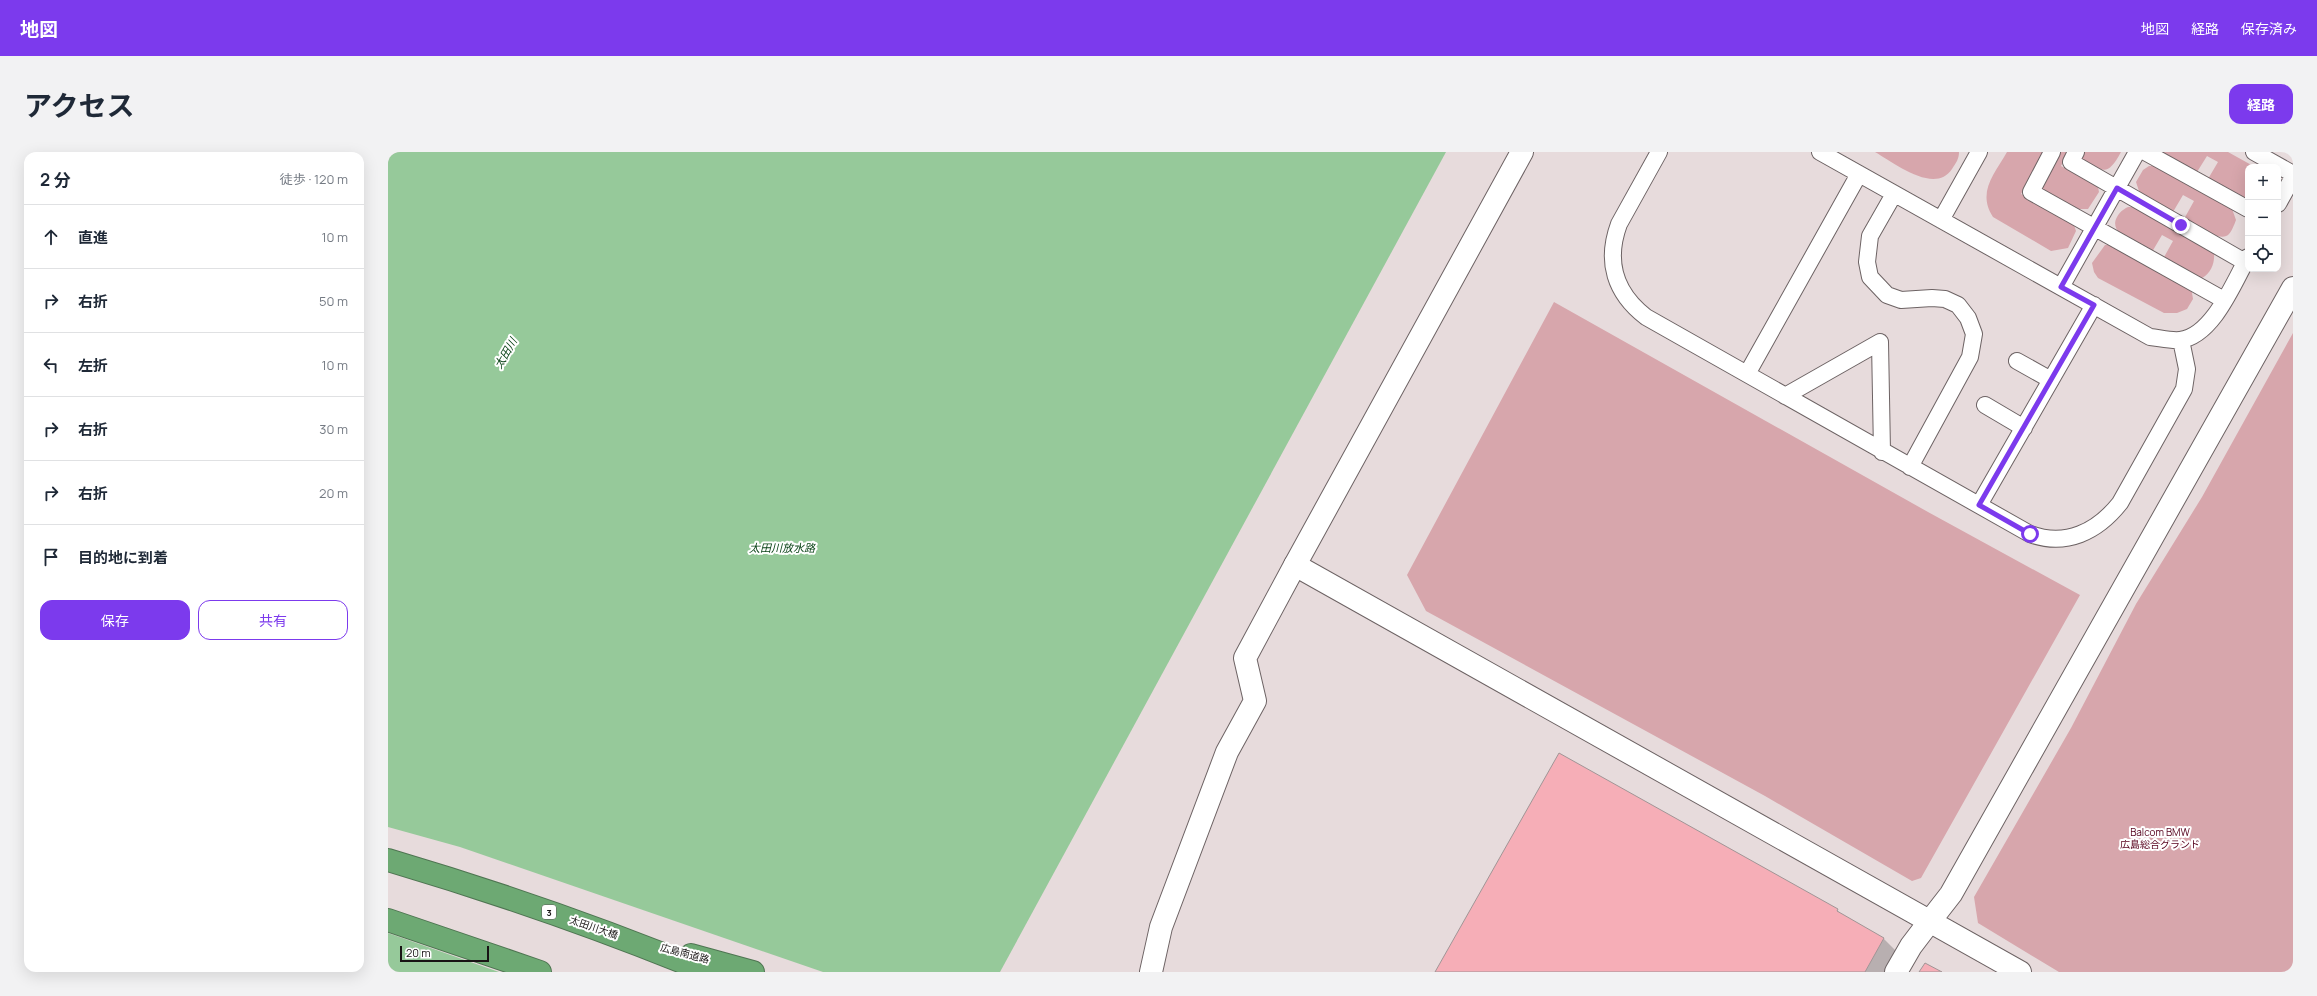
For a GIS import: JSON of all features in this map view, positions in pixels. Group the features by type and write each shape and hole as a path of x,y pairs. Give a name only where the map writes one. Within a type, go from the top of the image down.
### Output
{"highway":[{"name":"太田川大橋","path":"388,860 460,881 616,935 707,972"},
{"path":"388,920 540,972"},
{"name":"広島南道路","path":"616,935 753,972"}],"street":[{"path":"1151,972 1161,927 1228,752 1255,701 1245,658 1522,152"},
{"path":"1896,972 1911,946 1951,894 2293,288"},
{"path":"1295,565 2020,972"}],"lane":[{"path":"1659,152 1619,224 1614,237 1613,267 1617,281 1632,306 1646,317 1882,452 2030,534 2046,540 2073,537 2099,524 2120,503 2184,389 2187,369 2181,340"},
{"path":"1941,220 1979,152"},
{"path":"2052,152 2031,192 2224,300"},
{"path":"2076,152 2071,162 2245,258"},
{"path":"2061,287 2137,152"},
{"path":"2146,152 2245,207"},
{"path":"2254,152 2293,174"},
{"path":"1827,154 1894,194 2150,336 2181,340 2204,329 2224,300 2245,263"},
{"path":"1747,374 1859,174"},
{"path":"2280,200 2293,177"},
{"path":"1894,194 1870,236 1867,262 1870,277 1887,295 1901,300 1932,298 1945,299 1958,305 1968,318 1974,334 1970,357 1910,467"},
{"path":"1979,505 2094,305"},
{"path":"1785,396 1880,342 1882,452"},
{"path":"2017,361 2051,380"},
{"path":"1985,406 2024,428"}],"green space":[{"path":"1875,152 1959,152 1958,159 1952,169 1945,176 1935,179 1925,178 1914,174"},
{"path":"2007,152 2044,152 2021,194 2073,222 2076,231 2068,248 2051,251 1993,217 1988,208 1987,192 1993,176"},
{"path":"2059,152 2068,152 2061,166 2098,187 2099,192 2088,209 2078,209 2041,188"},
{"path":"2083,152 2121,152 2112,166 2104,170 2099,169 2080,158"},
{"path":"2162,152 2228,152 2250,164 2245,164 2245,198 2240,197 2208,179 2218,162 2207,156 2197,172"},
{"path":"2149,166 2157,166 2231,206 2236,220 2230,233 2220,237 2200,229 2184,219 2194,201 2183,195 2173,212 2140,194 2136,182 2143,170"},
{"path":"2128,207 2136,207 2214,253 2214,260 2210,271 2202,278 2195,277 2163,259 2173,241 2162,235 2152,252 2126,239 2117,229 2115,223 2119,214"},
{"path":"2105,245 2112,245 2191,287 2193,299 2187,309 2177,313 2164,313 2098,278 2094,272 2092,263"},
{"path":"1554,302 1928,512 2080,595 1921,878 1912,881 1765,796 1426,611 1407,575"},
{"name":"Balcom BMW 広島総合グランド","path":"2293,333 2293,972 2059,972 1978,923 1974,897 2071,728 2136,604 2202,497"}],"water":[{"name":"太田川放水路","path":"388,152 1446,152 1000,972 388,972"}],"pier":[{"path":"388,827 460,847 823,972 499,972 388,933"}],"building":[{"path":"1559,753 1838,909 1837,911 1884,938 1865,972 1435,972"},
{"path":"1925,963 1942,972 1919,972"}],"route":[{"path":"2030,534 1979,505 2094,305 2061,287 2117,188 2181,225"}],"water label":[{"name":"太田川","path":"505,353"}]}
